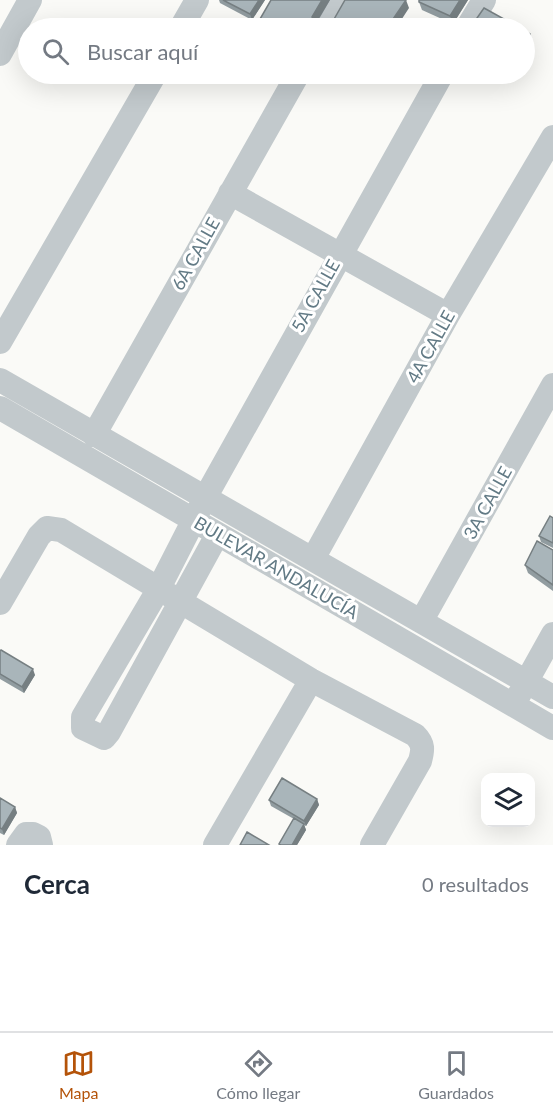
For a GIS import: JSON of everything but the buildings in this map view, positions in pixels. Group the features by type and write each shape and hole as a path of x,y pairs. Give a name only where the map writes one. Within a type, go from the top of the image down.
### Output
{"street":[{"path":"20,18 30,0"},
{"path":"187,18 197,0"},
{"path":"330,18 340,0"},
{"path":"473,18 484,0"},
{"path":"0,54 18,22"},
{"path":"0,342 149,84"},
{"name":"6A CALLE","path":"94,435 292,84"},
{"name":"5A CALLE","path":"181,602 109,732 104,738 97,737 83,728 83,717 158,590 204,498 436,84"},
{"name":"4A CALLE","path":"313,560 448,315 553,137"},
{"path":"230,193 448,315"},
{"name":"BULEVAR ANDALUCÍA","path":"0,380 553,697"},
{"name":"3A CALLE","path":"422,620 553,385"},
{"name":"BULEVAR ANDALUCÍA","path":"0,408 553,728"},
{"path":"0,603 39,536 47,528 61,530 312,680 415,735 421,741 423,750 420,761 372,845"},
{"path":"181,602 217,535"},
{"path":"512,705 553,634"},
{"path":"215,845 312,680"},
{"path":"18,845 26,834 33,834 39,837 41,845"}]}
